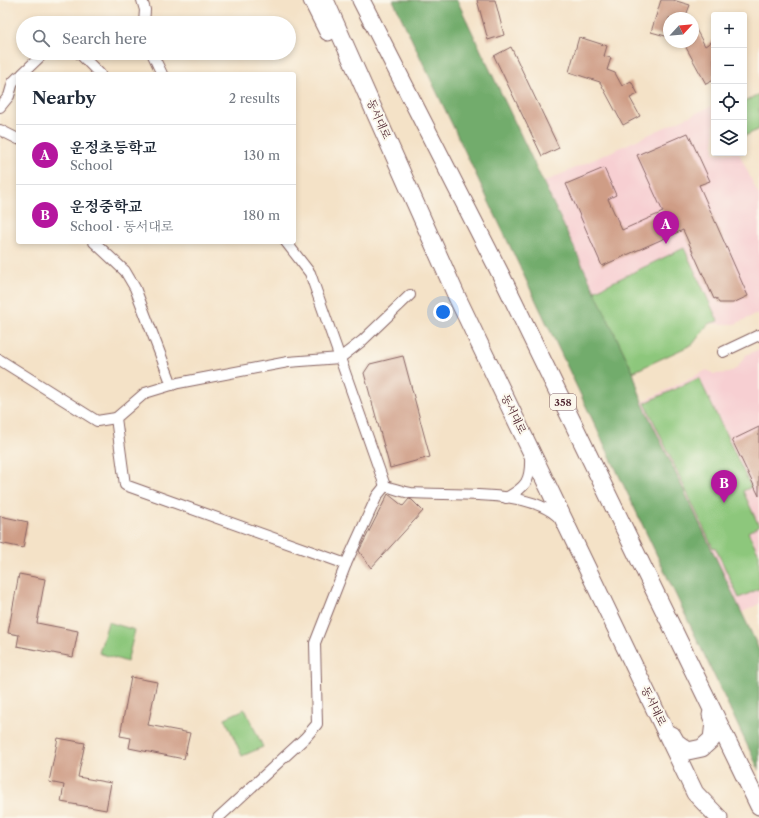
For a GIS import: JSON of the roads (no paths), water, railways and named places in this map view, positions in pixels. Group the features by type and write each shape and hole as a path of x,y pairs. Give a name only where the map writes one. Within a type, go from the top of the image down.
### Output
{"highway":[{"path":"312,0 457,297"},
{"name":"동서대로","path":"326,0 457,297 695,793 719,818"},
{"name":"358","path":"361,0 501,275 759,806"},
{"path":"373,0 501,275"},
{"path":"655,709 676,742 688,751 702,748 712,739 714,722 702,689"}],"street":[{"path":"142,0 145,10 145,16"},
{"path":"24,72 37,60"},
{"path":"86,60 98,72"},
{"path":"155,60 161,72"},
{"path":"0,107 9,96 13,82 16,79"},
{"path":"0,130 16,138"},
{"path":"96,244 125,271 135,288 172,385"},
{"path":"288,244 310,273 385,486"},
{"path":"0,360 96,421 116,418 145,393 172,385 288,362 340,358 362,341 410,295"},
{"path":"723,352 759,335"},
{"path":"116,418 125,485 346,564"},
{"path":"506,498 520,490 528,480 530,456 522,430"},
{"path":"385,486 409,493 506,498 532,502 543,506 558,518 571,534"},
{"path":"218,818 305,738 317,724 315,643 346,564 377,496 385,486"}],"place":[{"name":"운정초등학교","path":"666,244"},
{"name":"운정중학교","path":"724,503"}]}
